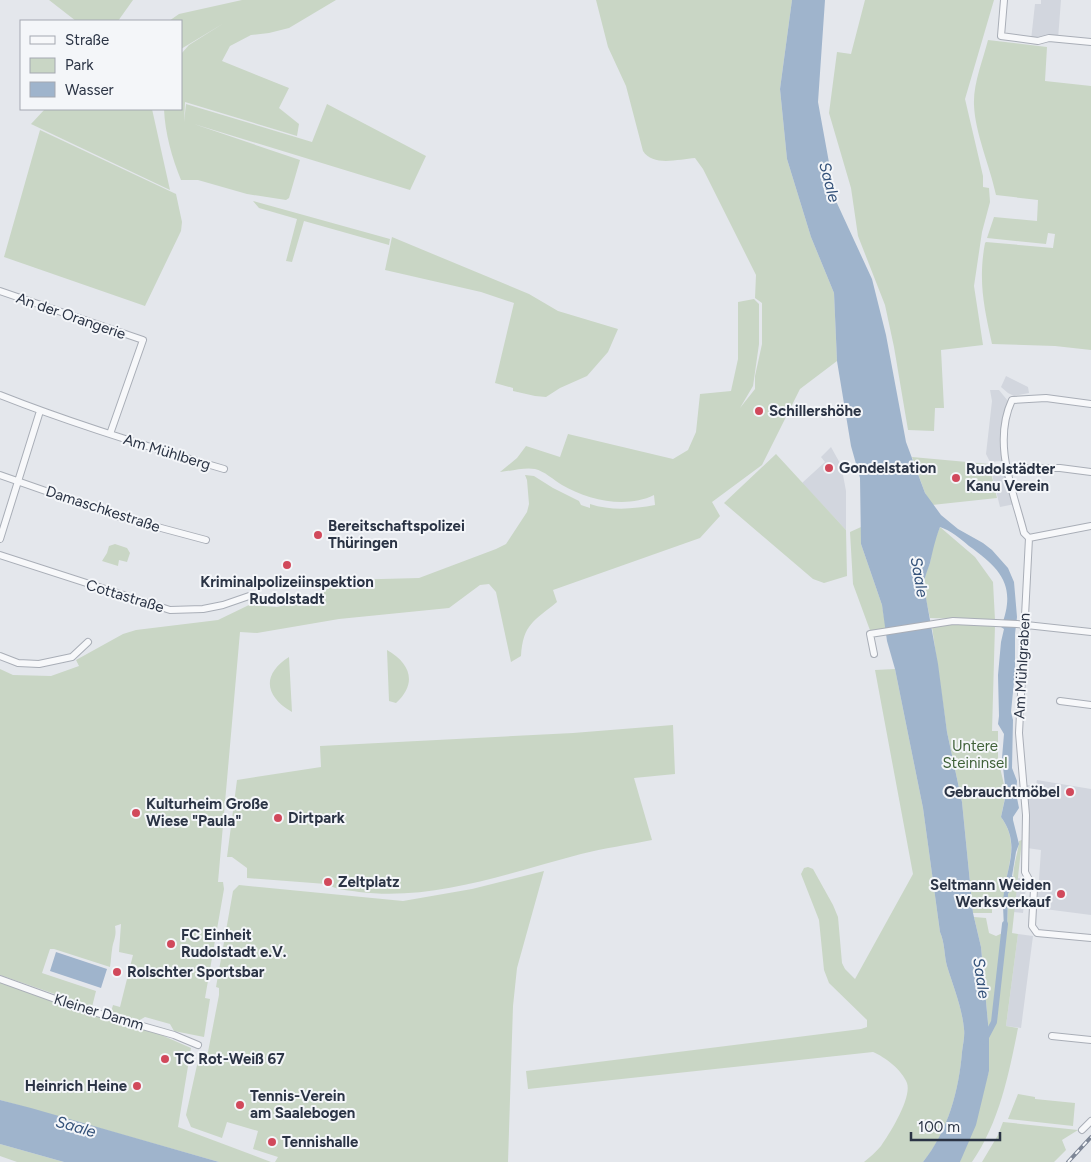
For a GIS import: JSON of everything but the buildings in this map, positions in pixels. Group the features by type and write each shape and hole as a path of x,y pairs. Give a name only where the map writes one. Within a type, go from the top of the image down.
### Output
{"street":[{"path":"1004,0 1002,36 1038,41 1049,38 1091,42"},
{"name":"An der Orangerie","path":"0,291 143,340"},
{"name":"Am Mühlberg","path":"110,434 143,340"},
{"name":"Am Mühlberg","path":"0,395 40,411 224,469"},
{"name":"Am Mühlgraben","path":"1091,404 1046,398 1012,400 1004,428 1003,446 1006,468 1024,533 1029,538 1020,625 1019,733 1026,815 1025,872 1034,889 1032,926 1037,933 1091,938"},
{"path":"0,538 40,411"},
{"path":"1006,468 1060,468 1091,472"},
{"name":"Damaschkestraße","path":"0,475 120,517 206,540"},
{"path":"1029,538 1091,526"},
{"name":"Cottastraße","path":"0,555 170,610 203,609 223,605 252,595"},
{"path":"874,654 873,634 953,621 997,623 1091,632"},
{"path":"0,656 18,663 39,664 72,657 88,642"},
{"path":"1060,701 1091,705"},
{"name":"Kleiner Damm","path":"0,979 84,1009 174,1035 198,1044"},
{"path":"1052,1036 1091,1040"},
{"path":"1082,1130 1091,1121"}],"shaded area":[{"path":"1041,0 1061,0 1058,39 1031,40 1035,4 1041,4"},
{"path":"1006,376 1028,387 1029,393 1014,396 1008,393 1001,387"},
{"path":"990,390 999,390 1008,401 1005,411 1003,459 990,462 986,454 992,401"},
{"path":"831,447 841,465 846,491 846,530 802,483 825,462 821,457"},
{"path":"990,466 1000,467 1004,470 1015,504 1000,507"},
{"path":"1037,780 1091,789 1091,915 1037,908 1041,850 1027,848 1026,785 1036,785"},
{"path":"1017,878 1027,879 1023,913 1013,912"},
{"path":"1018,934 1033,936 1021,1028 1006,1026"}],"green space":[{"path":"49,0 133,0 119,20 75,20"},
{"path":"242,0 336,0 289,28 251,35 230,46 222,61 289,88 279,108 299,124 297,136 185,102 184,122 186,104 312,142 327,104 426,156 410,190 194,124 300,160 289,198 286,200 247,194 198,180 181,180 170,145 164,110 182,110 182,53 189,45 224,23 182,48 182,20 170,20 179,14"},
{"path":"596,0 792,0 780,89 787,159 811,237 834,293 837,361 800,389 762,465 712,502 720,516 700,538 553,590 557,602 531,624 524,637 521,656 511,662 496,592 489,584 480,585 449,608 339,619 257,633 240,632 218,882 223,882 224,889 205,998 210,999 204,1037 174,1031 170,1024 145,1017 138,1021 111,1012 113,1005 120,1007 133,955 119,952 121,924 115,926 110,967 50,949 42,973 96,991 92,1007 0,975 0,669 13,675 51,676 79,666 76,660 123,634 136,630 218,620 249,605 277,607 310,599 343,580 419,578 506,544 527,512 529,504 525,475 534,476 579,501 581,505 590,508 590,504 622,509 655,505 654,495 643,499 619,502 583,495 535,469 500,472 517,458 526,446 560,457 568,434 673,459 688,450 696,432 700,394 731,391 738,359 738,302 754,299 759,304 759,344 753,386 740,408 755,389 755,376 762,344 762,303 755,298 756,275 703,169 695,158 660,161 647,156 643,151 626,86 608,47"},
{"path":"865,0 994,0 965,99 983,176 983,187 989,188 990,202 982,232 974,286 983,345 941,350 944,408 935,408 934,431 908,430 885,305 858,236 851,188 829,113 837,52 851,54"},
{"path":"988,40 1047,47 1045,81 1091,86 1091,350 1055,346 992,344 984,306 982,282 985,243 1053,248 1055,234 1048,233 1046,244 987,238 994,217 1037,221 1038,200 996,195 977,127 974,105 977,80"},
{"path":"44,110 152,110 170,190 31,124"},
{"path":"40,130 176,194 182,222 181,231 145,306 4,257"},
{"path":"253,201 390,239 389,245 304,221 292,262 286,261 297,219 259,208"},
{"path":"392,237 529,294 558,311 618,329 608,352 587,376 560,388 546,397 513,391 513,388 495,383 514,303 481,292 385,270"},
{"path":"776,454 846,530 847,576 824,583 813,579 724,503"},
{"name":"Rudolstädter Kanu Verein","path":"912,457 989,464 997,498 932,505 925,493"},
{"path":"861,527 861,544 882,605 886,628 871,633 853,584 850,532"},
{"path":"940,527 975,557 993,582 995,620 930,618 925,595 924,578 930,563 933,544"},
{"path":"115,544 127,548 130,553 127,562 119,560 118,566 102,561 109,546"},
{"name":"Untere Steininsel","path":"952,623 995,625 992,731 998,731 998,759 1006,793 1001,817 1007,828 1011,848 1004,901 992,901 992,913 973,913 962,802 947,732 932,627"},
{"path":"387,650 401,661 406,667 408,674 407,688 403,696 396,703 389,701"},
{"path":"289,657 292,712 276,699 270,685 274,671"},
{"path":"895,669 923,808 940,932 947,966 961,1013 964,1032 958,1081 951,1110 939,1138 923,1162 864,1162 879,1148 890,1133 903,1106 908,1089 905,1078 897,1069 883,1057 873,1052 528,1089 526,1071 867,1027 867,1020 829,983 824,970 819,920 801,874 804,868 813,869 833,905 838,917 842,963 855,979 913,874 875,670"},
{"path":"673,725 675,774 634,778 652,840 590,852 471,884 415,893 359,892 334,888 326,884 247,878 247,868 232,857 227,857 237,780 321,767 320,746 573,733"},
{"path":"1022,840 1012,933 1018,934 1006,1026 1018,1028 1007,1080 996,1115 972,1162 960,1162 989,1071 989,1034 981,947 974,917 986,918 989,933 996,936 1007,931 1008,894 1014,884 1014,867 1019,841"},
{"path":"544,871 517,968 513,1006 508,1162 275,1162 278,1157 253,1149 258,1131 227,1122 222,1138 191,1127 186,1115 199,1056 208,1052 219,995 219,988 216,987 233,891 239,885 403,901 472,889"},
{"path":"0,982 150,1030 191,1048 178,1127 271,1162 219,1162 0,1100"},
{"path":"1018,1094 1035,1097 1035,1099 1075,1103 1073,1126 1008,1119"},
{"path":"1003,1122 1078,1130 1062,1140 1066,1150 1054,1162 982,1162 998,1135"},
{"path":"0,1144 64,1162 17,1162 0,1156"}],"water":[{"name":"Saale","path":"792,0 825,0 818,102 836,201 872,279 886,335 906,442 925,493 941,515 958,529 992,550 1008,568 1014,582 1017,617 1011,712 1013,720 1012,768 1017,781 1016,793 1019,808 1013,820 1019,844 1012,876 1014,884 1008,894 1007,931 1005,932 1003,897 1010,863 1011,845 1007,827 1001,817 1006,794 1002,758 1004,734 998,724 998,675 1004,629 1001,627 1006,613 1006,589 1003,580 990,563 955,535 940,527 925,577 924,587 938,664 947,732 962,802 973,913 981,947 989,1034 989,1071 976,1125 960,1162 923,1162 946,1124 951,1110 958,1081 964,1029 940,932 923,808 895,669 887,641 882,605 861,544 860,478 851,446 837,361 834,293 811,237 787,159 780,89"},
{"path":"56,952 107,969 101,988 50,971"},
{"name":"Saale","path":"0,1100 219,1162 64,1162 0,1144"}],"waterway":[{"name":"Saale","path":"984,1041 994,1022 1005,924"}],"railway":[{"path":"1068,1162 1091,1137"}],"place":[{"name":"Schillershöhe","path":"759,411"},
{"name":"Gondelstation","path":"829,468"},
{"name":"Rudolstädter Kanu Verein","path":"956,478"},
{"name":"Bereitschaftspolizei Thüringen","path":"318,535"},
{"name":"Kriminalpolizeiinspektion Rudolstadt","path":"287,565"},
{"name":"Gebrauchtmöbel","path":"1070,792"},
{"name":"Kulturheim Große Wiese \"Paula\"","path":"136,813"},
{"name":"Dirtpark","path":"278,818"},
{"name":"Zeltplatz","path":"328,882"},
{"name":"Seltmann Weiden Werksverkauf","path":"1061,894"},
{"name":"FC Einheit Rudolstadt e.V.","path":"171,944"},
{"name":"Rolschter Sportsbar","path":"117,972"},
{"name":"TC Rot-Weiß 67","path":"165,1059"},
{"name":"Heinrich Heine","path":"137,1086"},
{"name":"Tennis-Verein am Saalebogen","path":"240,1105"},
{"name":"Tennishalle","path":"272,1142"}]}
